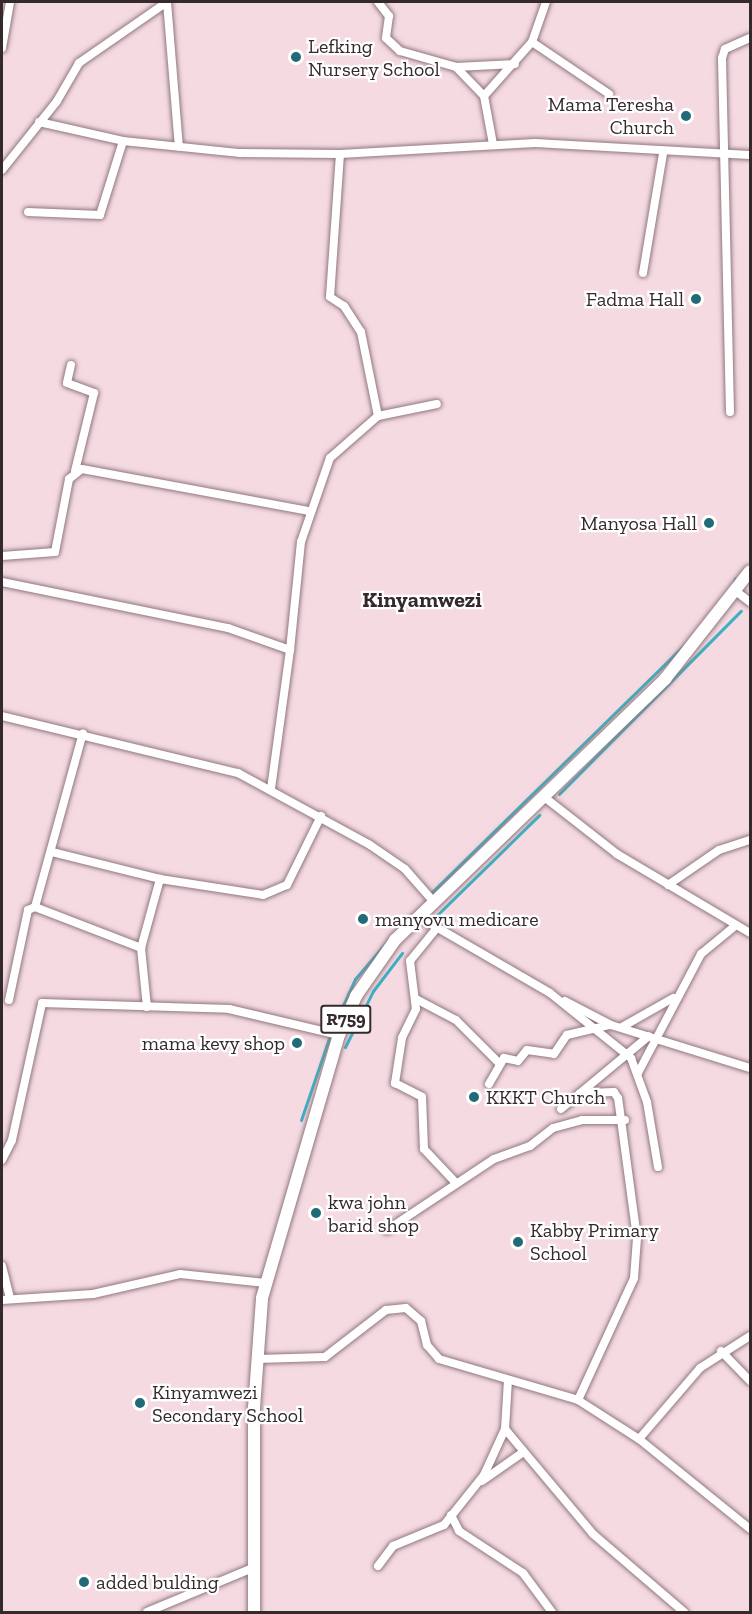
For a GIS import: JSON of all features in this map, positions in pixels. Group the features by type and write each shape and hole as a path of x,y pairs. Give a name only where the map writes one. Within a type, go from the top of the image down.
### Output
{"main road":[{"name":"R759","path":"254,1612 257,1359 266,1283 339,1035 375,966 434,902 665,679 737,592 750,571"}],"street":[{"path":"2,48 10,2"},
{"path":"2,170 39,123 79,63 167,2 179,147"},
{"path":"378,2 389,16 386,38 400,51 456,67 515,64"},
{"path":"484,96 515,64 532,42 546,2"},
{"path":"730,411 723,52 750,38"},
{"path":"532,42 609,94"},
{"path":"456,67 484,96 493,144"},
{"path":"39,123 123,141 179,147 340,154 493,144 750,155"},
{"path":"28,212 100,215 123,141"},
{"path":"643,273 663,153"},
{"path":"340,154 330,297 344,306 361,332 378,416"},
{"path":"2,556 55,552 63,501 75,471 94,393 67,383 71,365"},
{"path":"271,789 308,511 330,458 378,416 437,404"},
{"path":"75,471 114,471 308,511"},
{"path":"2,582 228,628 290,650"},
{"path":"737,592 750,602"},
{"path":"2,716 185,757 271,789 321,816 405,869 434,902"},
{"path":"9,1000 19,936 25,915 35,908 52,852 82,733"},
{"path":"543,796 668,885 750,933"},
{"path":"52,852 160,879 243,895 273,893 287,885 321,816"},
{"path":"668,885 719,850 750,840"},
{"path":"147,1007 141,948 160,879"},
{"path":"35,908 141,948"},
{"path":"419,917 436,929 550,993 611,1024 750,1068"},
{"path":"638,1073 673,998 701,954 736,926"},
{"path":"436,929 410,961 416,999 395,1083 422,1097 424,1149 456,1183"},
{"path":"550,993 590,1027 627,1053 638,1073 658,1167"},
{"path":"622,1028 673,998"},
{"path":"416,999 456,1020 500,1064"},
{"path":"2,1160 12,1140 42,1003 261,1014 339,1035"},
{"path":"489,1084 500,1064 508,1056 518,1061 527,1050 554,1054 563,1038 590,1027 611,1024"},
{"path":"561,1109 627,1053 654,1037"},
{"path":"578,1400 634,1278 637,1238 624,1120 614,1092 580,1093"},
{"path":"387,1230 456,1183 562,1124 624,1120"},
{"path":"2,1266 6,1300 93,1294 180,1274 266,1283"},
{"path":"257,1359 325,1357 386,1310 406,1308 421,1321 432,1354 508,1380 578,1400 639,1439 749,1526"},
{"path":"639,1439 681,1386 721,1351 750,1336"},
{"path":"721,1351 750,1381"},
{"path":"378,1566 393,1546 430,1534 451,1515 478,1483 505,1429 508,1380"},
{"path":"505,1429 522,1453 593,1534 684,1612"},
{"path":"478,1483 522,1453"},
{"path":"451,1515 459,1531 523,1573 552,1612"},
{"path":"147,1612 255,1567"}],"waterway":[{"path":"732,586 735,579"},
{"path":"559,794 741,611"},
{"path":"431,893 687,642"},
{"path":"435,917 539,815"},
{"path":"331,1032 355,979 408,917"},
{"path":"345,1047 373,991 402,953"},
{"path":"301,1120 329,1038"}],"place":[{"name":"Lefking Nursery School","path":"296,57"},
{"name":"Mama Teresha Church","path":"686,116"},
{"name":"Fadma Hall","path":"696,299"},
{"name":"Manyosa Hall","path":"709,523"},
{"name":"manyovu medicare","path":"363,919"},
{"name":"mama kevy shop","path":"297,1043"},
{"name":"KKKT Church","path":"474,1097"},
{"name":"kwa john barid shop","path":"316,1213"},
{"name":"Kabby Primary School","path":"518,1242"},
{"name":"Kinyamwezi Secondary School","path":"140,1403"},
{"name":"added bulding","path":"84,1582"}],"district":[{"name":"Kinyamwezi","path":"422,600"}]}
